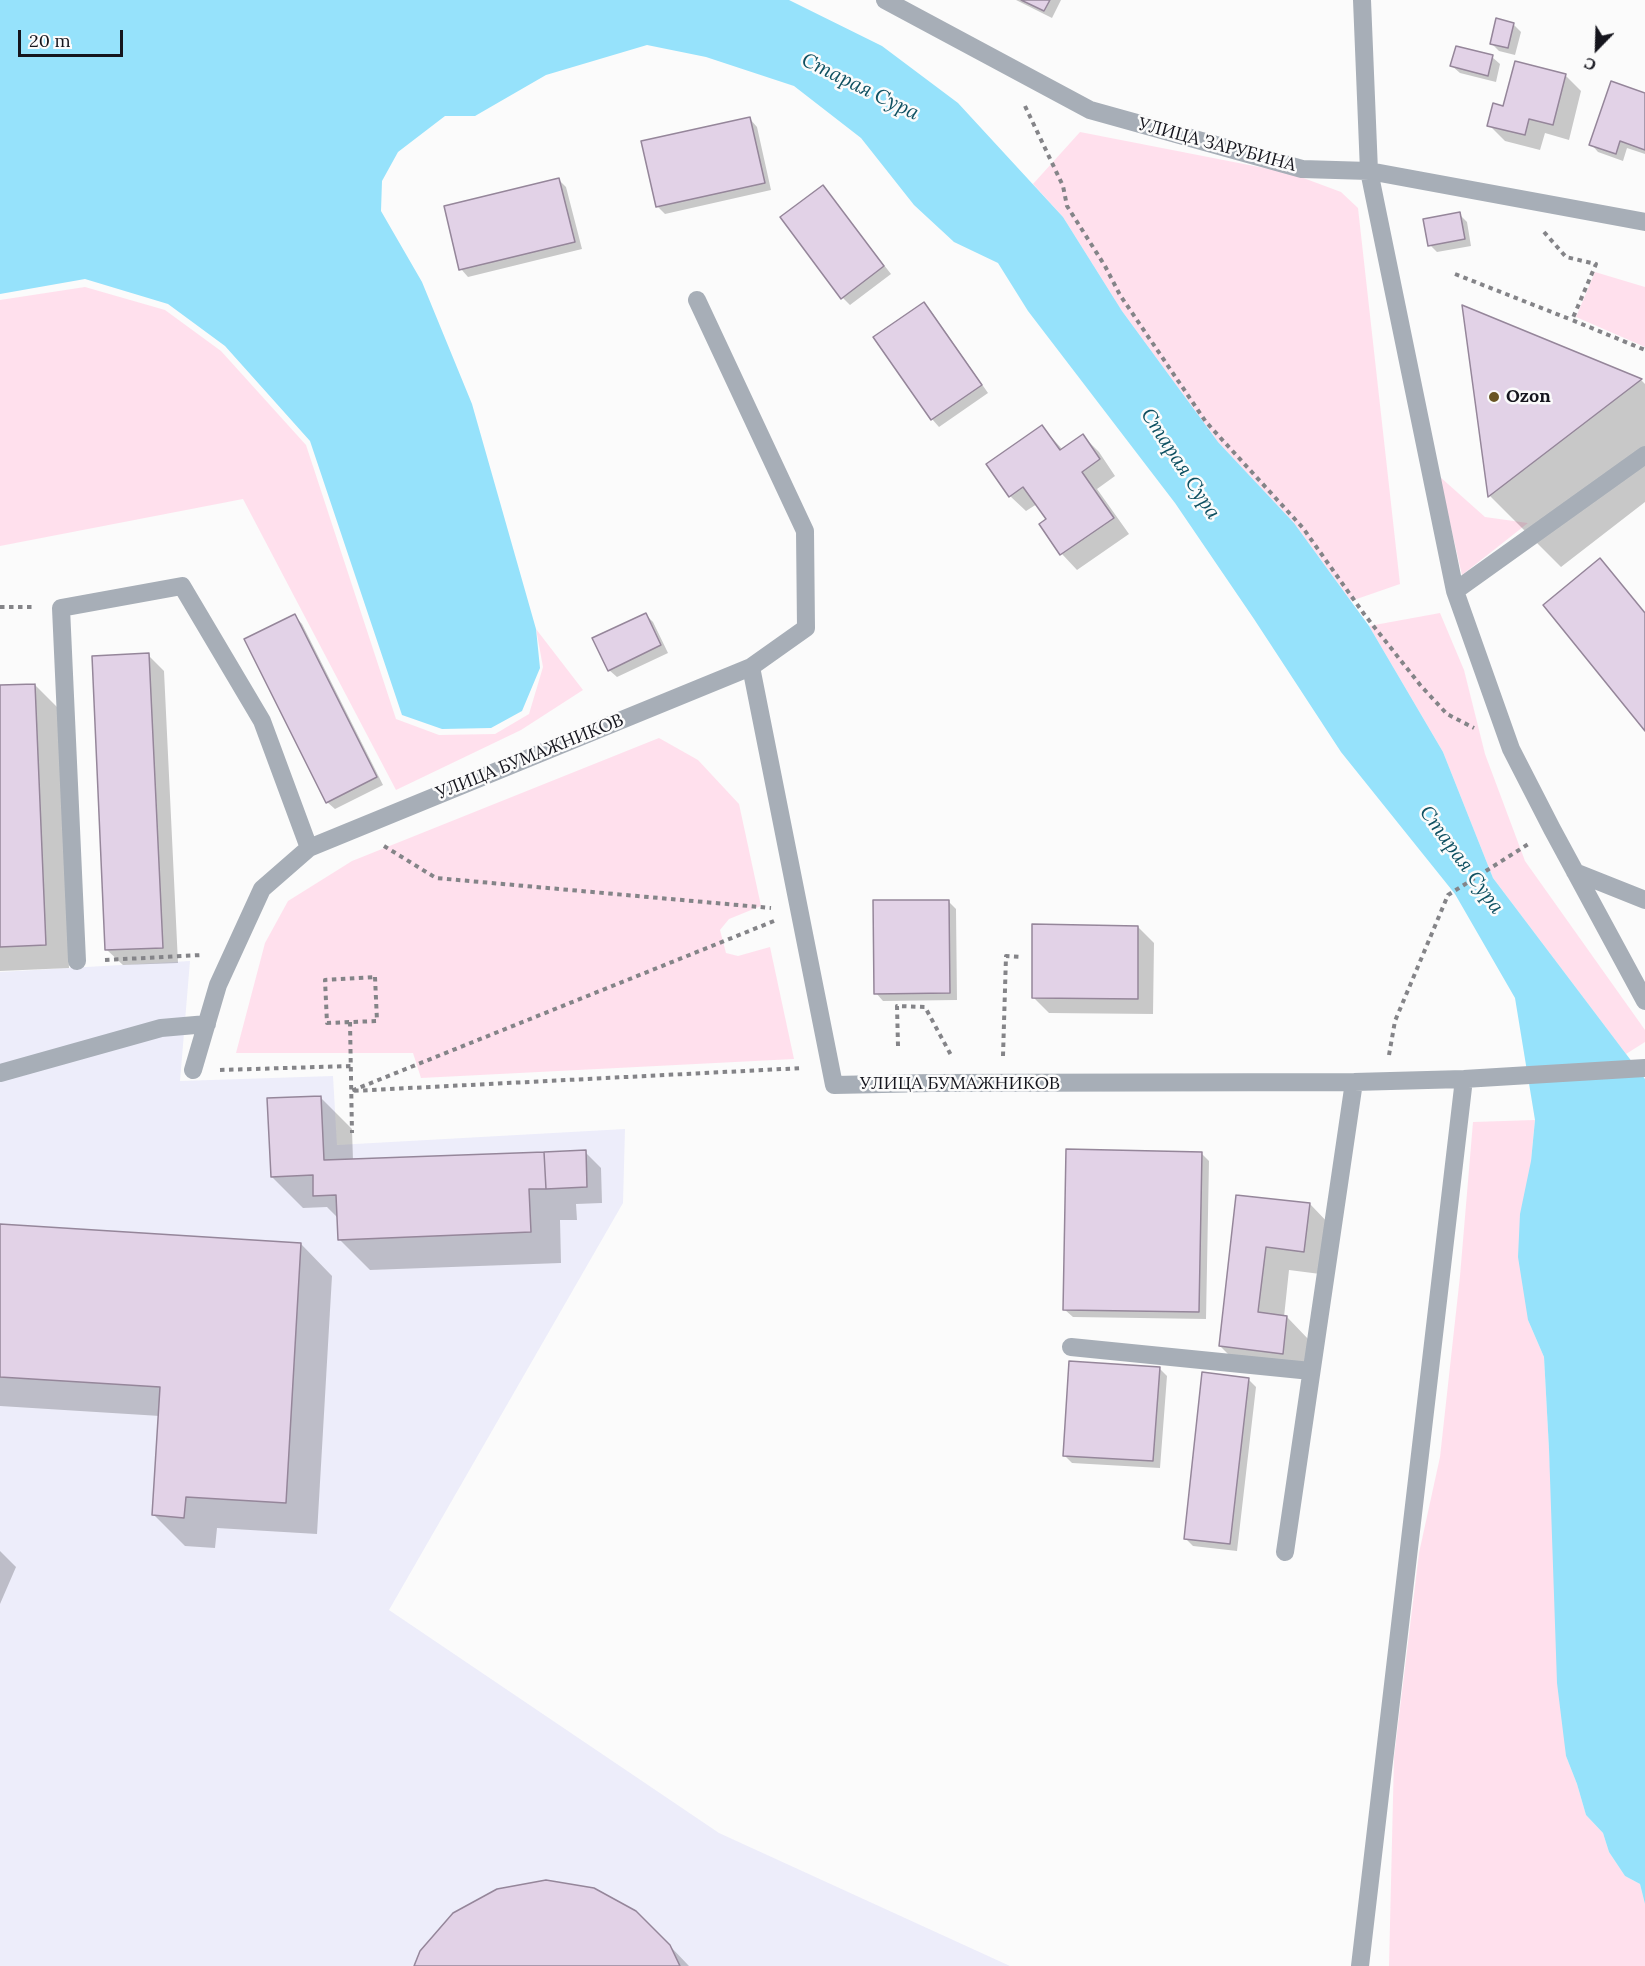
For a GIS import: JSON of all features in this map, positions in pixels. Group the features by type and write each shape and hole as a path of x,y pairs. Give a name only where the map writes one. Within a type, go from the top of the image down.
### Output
{"street":[{"name":"УЛИЦА ЗАРУБИНА","path":"885,0 1090,110 1113,117 1302,169 1369,171 1645,222"},
{"path":"1362,0 1369,171 1455,591 1511,749 1645,1001"},
{"name":"УЛИЦА БУМАЖНИКОВ","path":"193,1070 218,985 262,890 309,848 751,667 806,628 805,531 697,300"},
{"path":"1455,591 1643,461"},
{"path":"77,961 61,608 182,586 262,721 309,848"},
{"name":"УЛИЦА БУМАЖНИКОВ","path":"751,667 834,1085 1354,1082 1464,1079 1645,1068"},
{"path":"1575,872 1645,900"},
{"path":"0,1073 161,1028 207,1024"},
{"path":"1360,1966 1464,1079"},
{"path":"1285,1552 1354,1082"},
{"path":"1071,1347 1311,1371"}],"path":[{"path":"1023,75 1025,106 1063,186 1067,206 1105,266 1120,295 1206,422 1304,528 1364,614 1421,686 1447,714 1511,749"},
{"path":"1520,199 1532,219 1566,257 1596,264 1572,320"},
{"path":"1455,274 1645,350"},
{"path":"0,607 61,608"},
{"path":"355,829 436,878 800,911"},
{"path":"1388,1059 1395,1021 1448,895 1552,829"},
{"path":"351,1091 800,911"},
{"path":"77,961 233,953"},
{"path":"1003,1063 1006,956 1022,957"},
{"path":"375,977 377,1021 350,1022 327,1023 325,980 375,977"},
{"path":"898,1046 897,1006 925,1007 955,1062"},
{"path":"350,1022 352,1133"},
{"path":"193,1070 351,1066"},
{"path":"351,1091 831,1067"}],"shaded area":[{"path":"1080,132 1290,173 1341,192 1358,208 1400,584 1351,601 1294,523 1218,442 1122,311 1063,217 1033,184"},
{"path":"1595,272 1645,287 1645,347 1576,317"},
{"path":"85,287 165,310 221,351 306,445 396,719 439,735 495,734 529,714 543,667 536,629 583,690 521,730 396,790 243,499 0,546 0,300"},
{"path":"1439,476 1485,517 1528,523 1462,575"},
{"path":"1440,613 1464,670 1485,754 1525,861 1645,1030 1645,1042 1626,1054 1493,878 1443,752 1369,626"},
{"path":"659,738 698,760 739,804 761,906 729,919 720,930 726,953 738,956 770,947 794,1059 421,1078 413,1053 236,1053 265,943 288,901 352,861"},
{"path":"190,961 180,1081 333,1076 337,1145 625,1129 623,1203 389,1610 719,1833 1010,1966 0,1966 0,972"},
{"path":"1535,1120 1531,1161 1528,1320 1544,1357 1566,1756 1586,1815 1603,1833 1609,1852 1625,1876 1640,1884 1645,1904 1645,1966 1389,1966 1394,1757 1419,1553 1440,1457 1460,1276 1473,1122"}],"water":[{"name":"Старая Сура","path":"0,0 789,0 882,46 958,103 1063,217 1122,311 1218,442 1294,523 1369,626 1443,752 1493,878 1645,1079 1645,1904 1640,1884 1625,1876 1609,1852 1603,1833 1586,1815 1566,1756 1557,1683 1544,1357 1528,1320 1518,1257 1520,1214 1531,1161 1535,1120 1515,998 1455,894 1341,752 1175,503 1028,311 998,263 954,242 914,205 861,138 794,86 706,57 647,45 546,75 475,116 445,116 398,152 382,181 381,211 422,282 472,404 536,629 540,668 522,711 491,728 442,729 402,715 310,441 225,346 168,304 85,279 0,294"}],"building":[{"path":"1021,0 1050,0 1044,11"},
{"path":"1496,18 1514,23 1508,48 1490,44"},
{"path":"1456,46 1493,55 1488,76 1450,66"},
{"path":"1515,61 1566,74 1553,125 1529,119 1525,135 1487,126 1493,103 1503,106"},
{"path":"1611,81 1645,93 1645,150 1620,141 1616,154 1589,145"},
{"path":"750,117 765,183 656,207 641,141"},
{"path":"559,178 575,242 459,270 444,206"},
{"path":"823,185 884,266 841,299 780,217"},
{"path":"1460,212 1465,239 1428,246 1423,219"},
{"path":"924,302 982,385 931,420 873,337"},
{"path":"1462,305 1642,379 1488,497"},
{"path":"1042,425 1060,450 1083,434 1100,459 1082,472 1114,518 1060,555 1039,524 1046,519 1023,487 1009,497 986,464"},
{"path":"1600,558 1645,613 1645,731 1543,605"},
{"path":"646,613 661,645 608,671 592,638"},
{"path":"295,614 377,777 326,803 244,639"},
{"path":"149,653 163,948 105,950 92,656"},
{"path":"35,684 46,945 0,947 0,685"},
{"path":"873,900 949,900 950,993 874,994"},
{"path":"1032,924 1138,926 1138,999 1032,998"},
{"path":"321,1096 324,1160 544,1152 546,1189 529,1189 531,1232 338,1240 336,1195 313,1196 313,1175 271,1177 267,1098"},
{"path":"1066,1149 1202,1152 1199,1312 1063,1310"},
{"path":"586,1150 587,1187 546,1189 544,1152"},
{"path":"1236,1195 1310,1203 1304,1252 1266,1247 1258,1312 1287,1316 1283,1354 1219,1346"},
{"path":"0,1224 301,1243 286,1503 186,1497 184,1518 152,1515 160,1387 0,1377"},
{"path":"1069,1361 1160,1367 1153,1461 1063,1456"},
{"path":"1202,1372 1249,1378 1230,1544 1184,1539"},
{"path":"546,1880 594,1888 636,1911 670,1945 680,1966 414,1966 420,1951 453,1913 497,1889"}],"place":[{"name":"Ozon","path":"1494,397"}]}
